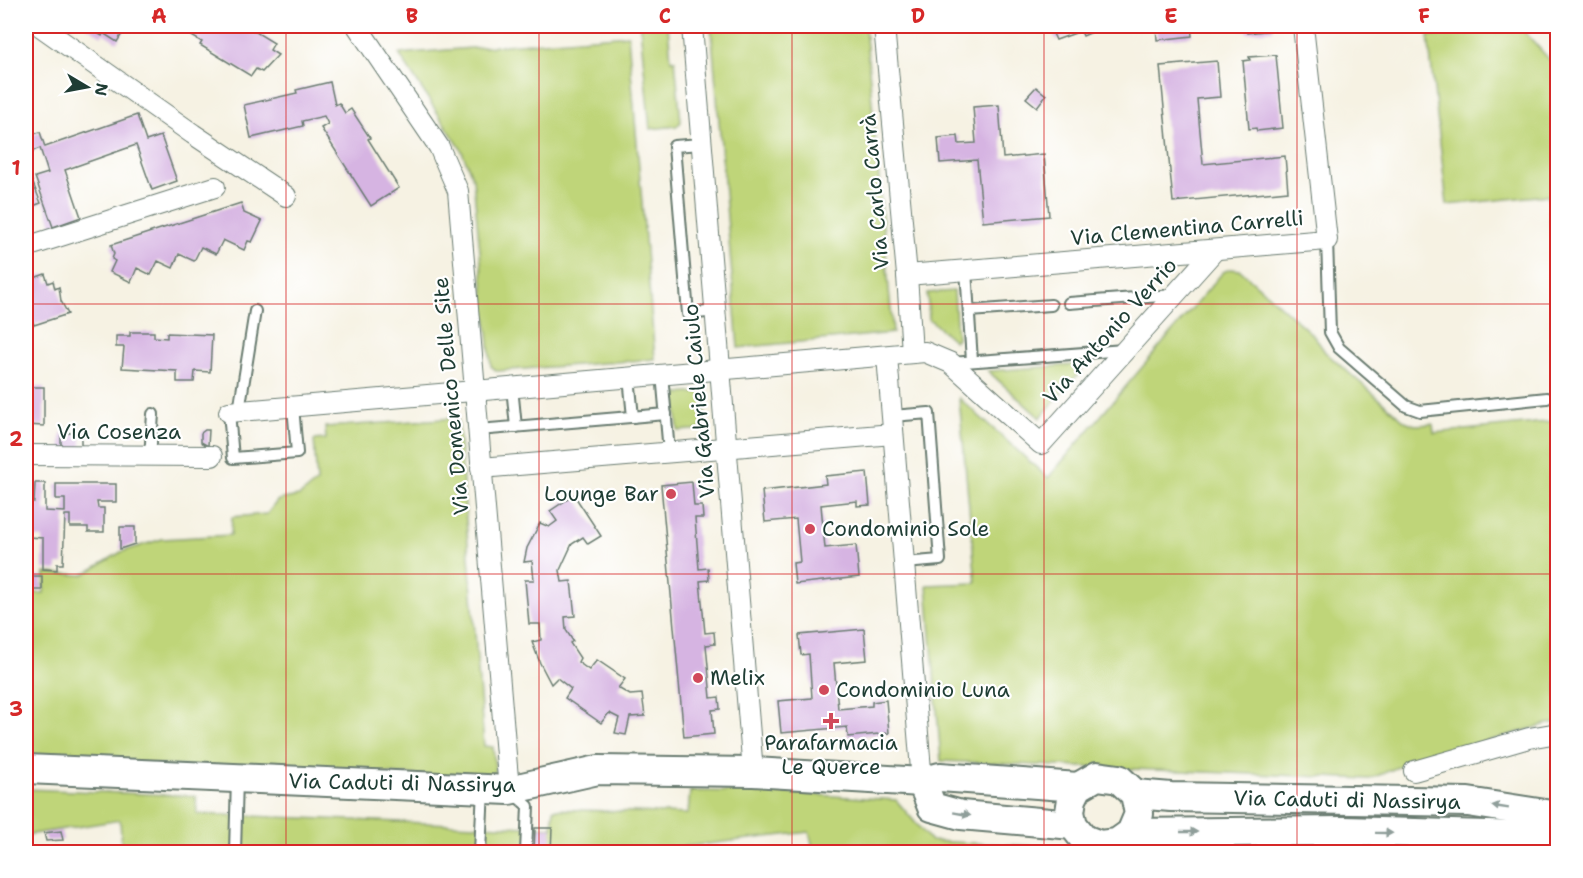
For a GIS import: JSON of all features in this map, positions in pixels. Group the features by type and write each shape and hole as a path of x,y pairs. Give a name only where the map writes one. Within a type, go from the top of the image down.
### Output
{"street":[{"path":"40,26 193,134 286,196"},
{"name":"Via Domenico Delle Site","path":"357,26 440,147 458,191 482,468 496,789"},
{"name":"Via Gabriele Caiulo","path":"692,26 753,772"},
{"name":"Via Carlo Carrà","path":"884,26 912,353"},
{"name":"Via Clementina Carrelli","path":"907,275 1327,240 1303,26"},
{"path":"26,247 215,187"},
{"name":"Via Antonio Verrio","path":"951,363 1041,444 1215,250"},
{"path":"234,411 925,352 951,363"},
{"path":"887,356 922,782"},
{"path":"482,468 727,448 892,425"},
{"name":"Via Cosenza","path":"26,455 212,456"},
{"path":"1414,771 1529,738 1557,733"},
{"name":"Via Caduti di Nassirya","path":"26,769 496,789 598,770 753,772 922,782 940,777 1078,788 1097,776 1119,779 1135,794 1171,797 1468,802 1557,816"},
{"name":"Via Caduti di Nassirya","path":"922,782 932,807 1100,845 1344,842 1523,836 1557,841"},
{"path":"1078,788 1072,799 1070,812 1079,839"},
{"path":"1122,843 1139,814 1135,794"}],"lane":[{"path":"701,144 674,146 688,314 716,312"},
{"path":"1327,240 1330,332 1339,348 1406,406 1420,411 1547,398"},
{"path":"966,270 972,361"},
{"path":"1069,303 1174,295"},
{"path":"969,311 1051,305"},
{"path":"255,311 234,411 233,458 297,453 293,406"},
{"path":"951,363 1125,350"},
{"path":"662,375 669,452"},
{"path":"629,377 633,417"},
{"path":"512,387 516,427"},
{"path":"892,425 929,413 940,560 904,563"},
{"path":"150,457 153,414"},
{"path":"478,430 666,414"},
{"path":"236,852 237,778"},
{"path":"480,852 496,789 528,806 526,852"}],"green space":[{"path":"640,26 668,26 671,60 675,60 681,122 677,126 650,129"},
{"path":"711,26 865,26 893,333 738,348"},
{"path":"1523,30 1557,68 1557,295 1548,195 1447,205 1428,36"},
{"path":"628,35 655,359 497,371 491,366 473,179 461,149 399,54"},
{"path":"1230,269 1240,270 1315,337 1325,352 1405,421 1415,425 1433,424 1434,433 1557,421 1557,723 1398,767 1370,779 941,761 927,585 976,583 959,398 1048,478 1223,272"},
{"path":"954,291 957,338 954,341 929,319 927,293"},
{"path":"1087,364 1040,418 988,371"},
{"path":"703,392 706,429 678,431 675,394"},
{"path":"458,418 484,746 493,747 496,778 26,760 26,593 44,593 45,573 83,575 121,552 162,539 231,535 232,517 267,514 278,500 299,496 317,482 314,440 326,439 325,427"},
{"path":"26,789 196,796 197,814 552,828 554,809 688,814 690,791 769,792 896,800 931,841 1054,847 1054,852 814,852 809,832 639,852 122,852 120,820 26,835"}],"building":[{"path":"85,26 127,26 117,42"},
{"path":"175,26 246,26 274,43 270,50 278,55 262,72 256,69 251,76 200,45 202,42"},
{"path":"1098,26 1099,29 1083,36 1081,31 1056,40 1050,27"},
{"path":"1156,26 1191,26 1192,36 1157,40"},
{"path":"1240,26 1273,26 1273,30 1247,33 1247,30 1240,30"},
{"path":"1276,55 1283,128 1257,131 1256,128 1249,129 1243,61 1250,60 1249,57"},
{"path":"1217,61 1220,97 1197,99 1203,164 1285,156 1288,191 1173,202 1160,66"},
{"path":"330,82 335,105 339,103 345,113 351,109 399,188 371,206 321,128 328,124 324,116 302,121 303,126 251,138 244,105 297,93 296,90"},
{"path":"1036,87 1046,95 1037,107 1026,98"},
{"path":"999,105 1003,158 1044,154 1049,216 983,222 977,160 940,163 938,138 958,136 959,144 976,143 973,107"},
{"path":"137,115 146,141 161,136 177,181 152,190 136,145 65,170 81,217 53,227 35,177 48,173 40,148 33,151 28,136 40,132 45,147"},
{"path":"30,176 41,203 33,206 26,186 26,178"},
{"path":"241,203 244,213 262,221 252,242 248,241 244,250 223,240 216,254 201,247 194,261 179,254 173,268 158,261 151,275 137,268 131,282 110,272 115,261 112,259 114,254 111,245"},
{"path":"45,274 48,283 53,281 55,289 59,287 61,301 68,314 34,325 33,322 26,324 26,281"},
{"path":"130,332 154,332 154,337 167,338 167,333 212,335 210,372 195,371 194,382 177,382 177,371 122,368 124,347 116,347 116,336 130,336"},
{"path":"26,387 44,387 44,426 26,425"},
{"path":"209,430 208,446 201,442 201,433"},
{"path":"61,433 81,433 81,451 61,450"},
{"name":"Condominio Sole","path":"867,472 870,505 857,506 857,501 821,505 825,548 856,545 859,577 795,584 793,563 800,562 796,519 765,522 762,491 826,484 825,476"},
{"path":"692,482 694,506 702,506 703,518 695,518 699,569 708,568 709,580 700,581 705,633 714,632 715,644 706,645 711,698 719,697 720,709 712,710 714,734 684,737 661,485"},
{"path":"35,483 45,483 45,511 65,512 65,499 56,499 56,484 116,484 116,502 97,502 98,508 104,508 104,532 88,532 88,527 70,527 70,515 65,515 63,564 57,564 57,570 43,569 43,538 28,537 26,533 26,502 34,502"},
{"path":"574,495 601,536 588,544 583,537 572,544 560,570 562,582 571,581 575,616 565,617 566,630 573,641 570,643 580,658 578,662 589,670 597,660 625,679 618,688 630,695 642,694 645,716 630,717 626,735 615,733 619,718 609,713 601,723 565,698 571,689 557,678 551,684 532,642 541,640 540,624 529,624 525,580 534,580 532,561 524,562 527,548 540,523 549,527 557,521 550,511"},
{"path":"120,527 135,527 135,544 120,549"},
{"path":"26,576 42,576 42,590 26,590"},
{"name":"Condominio Luna","path":"864,629 867,660 834,663 838,709 872,706 872,702 886,700 889,733 848,737 847,727 781,733 778,701 812,698 809,654 801,655 799,635"},
{"path":"535,828 552,828 551,852 534,852"},
{"path":"61,831 63,840 46,841 44,833"}],"place":[{"name":"Lounge Bar","path":"671,494"},
{"name":"Condominio Sole","path":"810,529"},
{"name":"Melix","path":"698,678"},
{"name":"Condominio Luna","path":"824,690"},
{"name":"Parafarmacia Le Querce","path":"831,721"}]}
